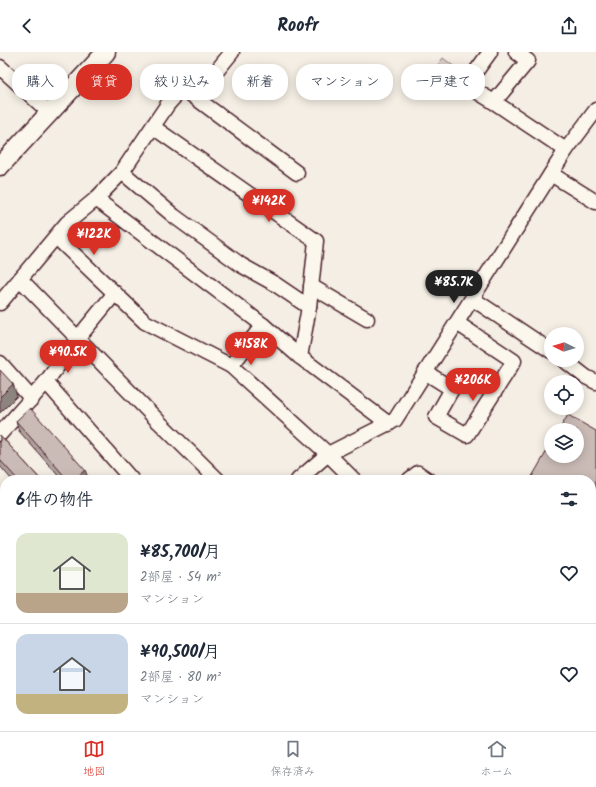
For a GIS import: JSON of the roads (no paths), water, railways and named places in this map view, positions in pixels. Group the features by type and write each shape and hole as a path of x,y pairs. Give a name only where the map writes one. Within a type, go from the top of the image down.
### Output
{"main road":[{"path":"0,166 106,52"}],"street":[{"path":"222,64 232,52"},
{"path":"482,64 490,52"},
{"path":"494,102 528,61 516,52"},
{"path":"0,67 50,113"},
{"path":"485,97 566,150"},
{"path":"0,303 68,223 96,199 122,172 171,100"},
{"path":"198,100 297,173"},
{"path":"304,475 328,454 395,420 566,150 596,110"},
{"path":"153,127 316,241 309,307 300,357"},
{"path":"122,172 180,220 241,265 275,284 309,307"},
{"path":"551,174 596,202"},
{"path":"96,199 263,325 300,357 389,424"},
{"path":"56,237 145,322 231,366 349,475"},
{"path":"20,279 159,422 213,475"},
{"path":"311,286 367,319"},
{"path":"0,434 46,382 78,338 115,293"},
{"path":"473,299 544,346"},
{"path":"425,372 452,390 436,417 467,436 514,361 457,323"},
{"path":"231,366 263,325"},
{"path":"0,363 32,399"},
{"path":"574,367 596,382"},
{"path":"46,382 128,475"}]}
